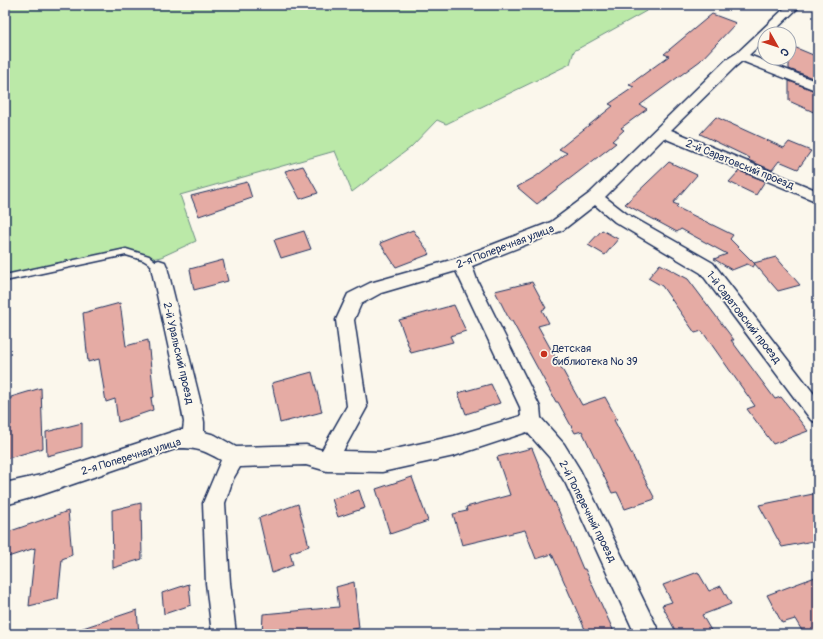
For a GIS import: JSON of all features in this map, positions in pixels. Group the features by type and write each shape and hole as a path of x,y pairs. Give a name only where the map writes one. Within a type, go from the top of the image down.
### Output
{"street":[{"name":"2-я Поперечная улица","path":"327,461 357,407 344,320 354,299 376,288 462,263 557,226 595,197 731,63 741,56 795,5"},
{"path":"741,56 818,87"},
{"name":"2-й Саратовский проезд","path":"662,131 818,197"},
{"name":"1-й Саратовский проезд","path":"595,197 621,218 707,268 818,414"},
{"path":"224,634 218,583 214,503 224,475 234,457 306,455 327,461 382,462 454,446 531,422 530,406 468,280 462,263"},
{"name":"2-й Уральский проезд","path":"159,267 190,400 194,422 193,440"},
{"name":"2-й Поперечный проезд","path":"531,422 558,451 573,477 648,634"},
{"name":"2-я Поперечная улица","path":"5,494 41,485 178,439 208,442 234,457"}],"lane":[{"path":"5,278 126,252 146,258 159,267"}],"green space":[{"path":"5,5 637,5 648,10 574,51 570,64 446,124 437,120 410,148 352,192 335,151 180,195 196,241 161,257 141,261 124,255 5,282"}],"building":[{"path":"712,14 736,23 700,61 640,105 647,109 621,128 624,130 612,141 616,143 537,204 517,187 535,177 567,153 559,149 613,106 609,104 634,87 629,85 669,56 664,54"},
{"path":"797,48 818,57 818,80 789,69 789,66 797,66"},
{"path":"789,81 818,92 818,114 789,101"},
{"path":"716,117 784,148 789,142 811,151 798,169 779,161 772,170 748,160 750,158 700,134"},
{"path":"669,162 697,175 673,203 678,205 676,207 733,235 730,239 755,264 753,267 747,264 732,270 714,259 727,254 681,229 677,232 625,204"},
{"path":"303,166 318,193 300,199 285,171"},
{"path":"739,171 765,181 756,195 729,182"},
{"path":"247,182 252,198 199,216 191,196"},
{"path":"413,230 430,254 396,267 380,243"},
{"path":"602,230 618,239 605,255 588,245"},
{"path":"304,231 311,249 281,258 274,240"},
{"path":"776,257 800,285 778,291 754,263"},
{"path":"223,260 228,281 194,290 190,269"},
{"path":"660,264 688,279 734,340 731,340 775,399 781,397 808,431 773,444 747,409 755,406 702,331 695,333 662,286 648,278"},
{"path":"532,282 546,308 542,310 549,323 538,326 582,405 605,397 617,419 614,420 655,499 625,509 617,492 612,493 582,431 575,433 558,402 556,402 512,321 510,321 495,291"},
{"path":"120,303 126,346 148,340 154,397 151,398 153,410 118,422 115,399 106,402 99,359 88,362 83,313"},
{"path":"454,305 466,331 450,336 453,342 411,353 399,320"},
{"path":"312,372 322,412 280,423 272,383"},
{"path":"491,384 500,403 466,414 458,393"},
{"path":"41,388 43,448 5,459 5,426 11,425 11,397"},
{"path":"82,423 82,447 47,456 46,432"},
{"path":"532,448 583,569 585,569 615,634 587,634 552,554 536,559 525,530 462,545 453,514 467,511 466,507 510,495 497,457"},
{"path":"412,477 428,521 390,534 376,489"},
{"path":"359,490 365,508 338,517 332,499"},
{"path":"818,493 818,540 782,547 759,505"},
{"path":"141,503 142,559 113,568 112,510"},
{"path":"298,504 309,546 290,553 293,565 272,573 259,518"},
{"path":"68,511 72,555 62,559 58,599 29,606 35,548 5,558 5,533"},
{"path":"698,572 709,591 721,586 731,604 702,615 713,634 677,634 662,605 672,602 663,585"},
{"path":"818,576 818,634 804,634 795,619 782,623 767,595"},
{"path":"354,582 359,628 337,632 337,634 262,634 263,614 339,607 336,587"},
{"path":"189,584 191,605 164,614 162,593"},
{"path":"137,610 139,634 75,634 74,631"}],"place":[{"name":"Детская библиотека № 39","path":"544,354"}]}
